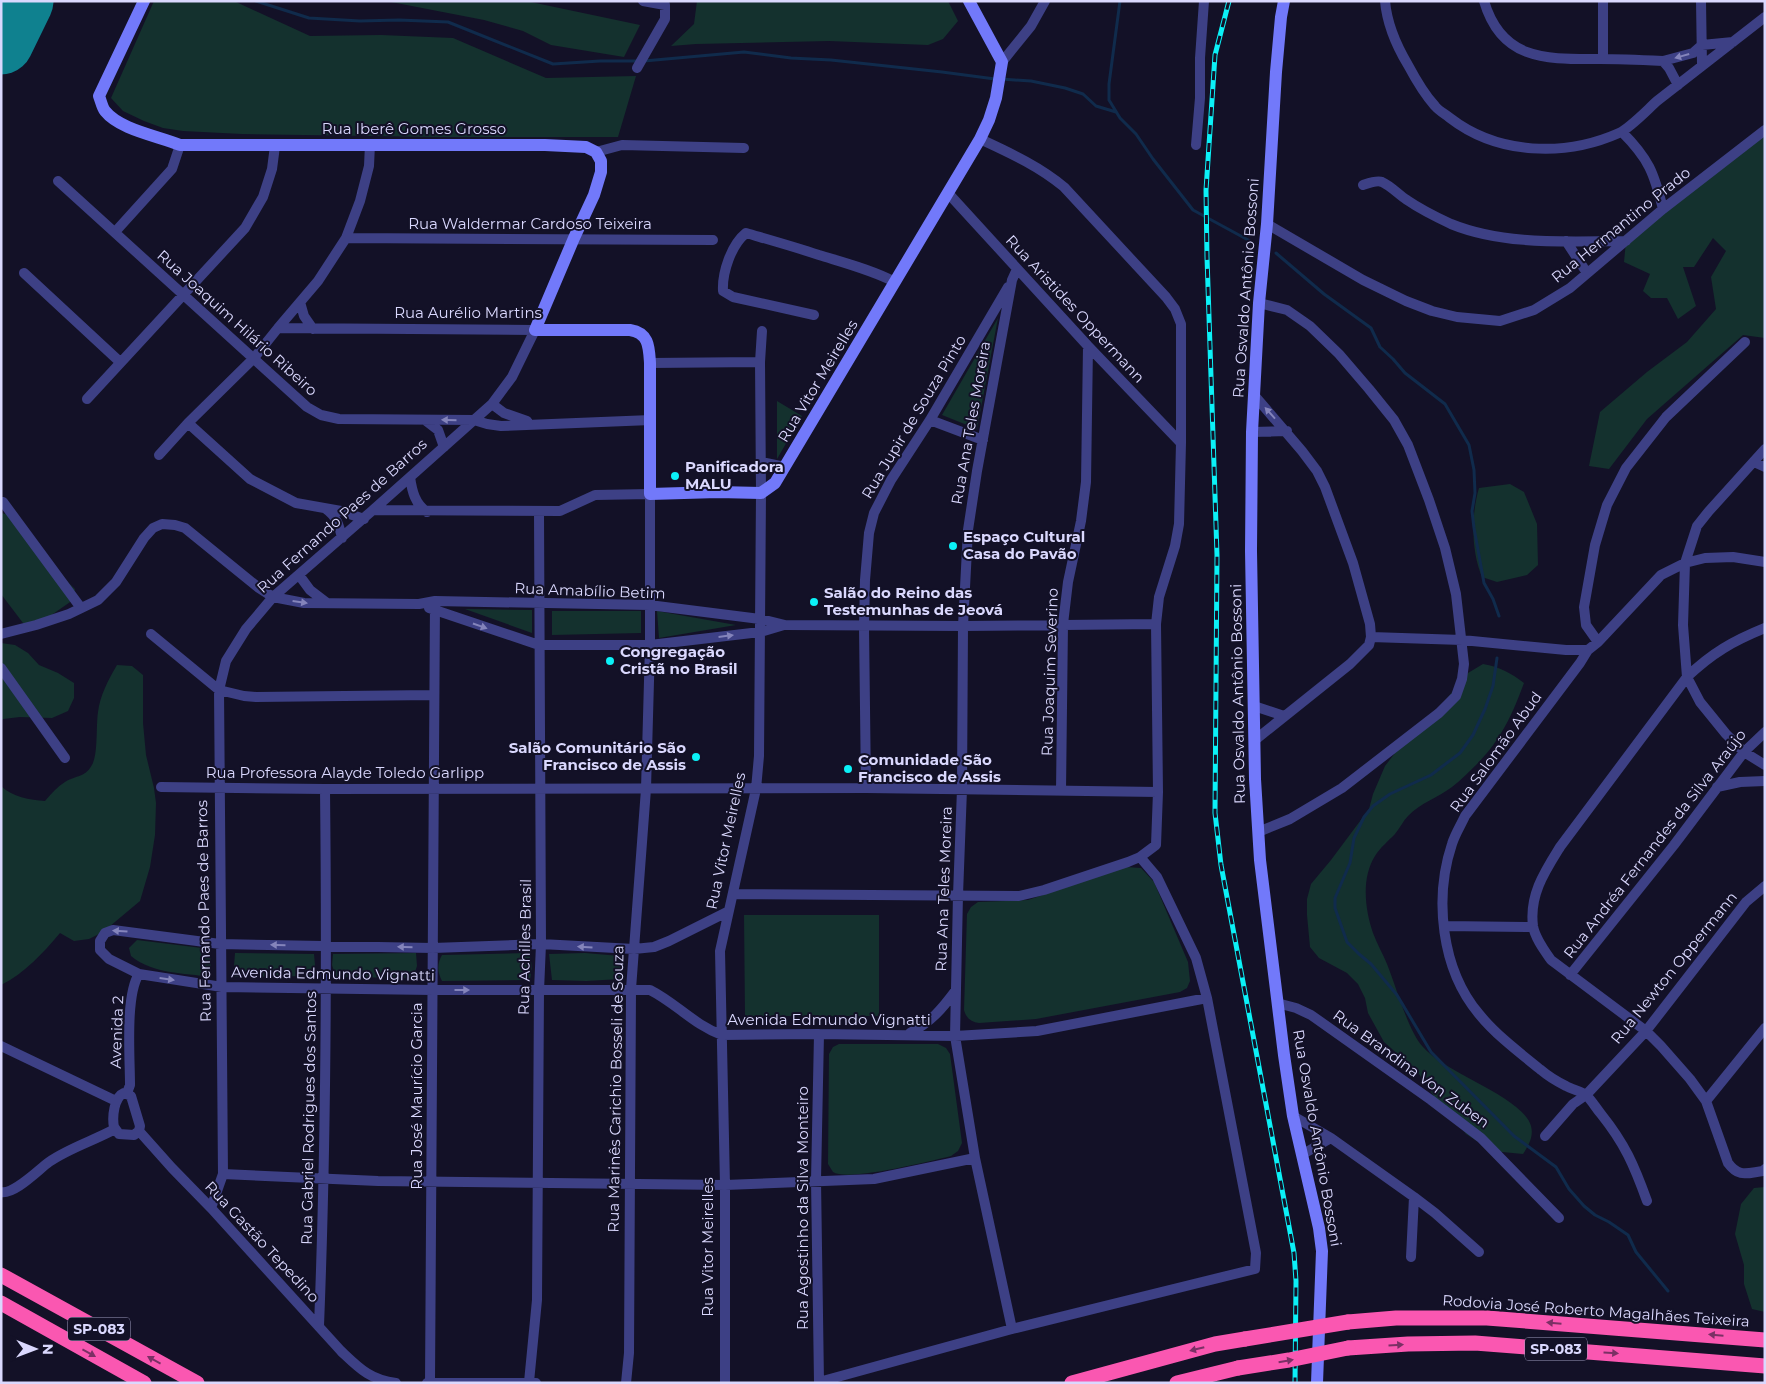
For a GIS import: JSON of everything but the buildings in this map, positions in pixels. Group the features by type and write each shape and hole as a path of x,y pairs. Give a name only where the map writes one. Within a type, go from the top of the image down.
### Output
{"highway":[{"name":"SP-083","path":"1,1275 197,1383"},
{"name":"SP-083","path":"1,1304 144,1383"},
{"name":"Rodovia José Roberto Magalhães Teixeira","path":"1072,1383 1207,1346 1348,1322 1396,1318 1487,1318 1765,1340"},
{"name":"SP-083","path":"1177,1383 1238,1368 1348,1348 1408,1344 1475,1343 1765,1366"}],"street":[{"name":"Rua Iberê Gomes Grosso","path":"144,1 99,96 105,111 121,123 180,145 545,145 586,147 596,152 622,145 744,148"},
{"path":"637,68 665,19 665,6 643,1"},
{"path":"969,1 1001,67 1031,26 1045,1"},
{"path":"1196,145 1204,1"},
{"name":"Rua Osvaldo Antônio Bossoni","path":"1284,1 1276,72 1268,224 1259,304 1252,432 1251,551 1254,706 1260,860 1277,1003 1293,1116 1319,1228 1322,1251 1317,1383"},
{"path":"1385,1 1391,30 1404,59 1420,88 1436,107 1477,135 1502,143 1545,149 1583,146 1622,132 1678,84 1765,17"},
{"path":"1484,1 1486,10 1502,36 1526,52 1542,58 1559,60 1662,61 1693,53 1702,45 1734,42"},
{"path":"1603,1 1603,59"},
{"path":"1702,1 1702,65"},
{"path":"1662,61 1669,68 1678,84"},
{"name":"Rua Vitor Meirelles","path":"725,1383 725,1185 720,951 727,912 733,894 756,789 759,756 761,493 775,483 785,467 980,139 989,120 997,94 1001,67"},
{"name":"Rua Hermantino Prado","path":"1268,224 1362,280 1406,301 1432,311 1457,317 1500,321 1534,310 1570,288 1663,209 1765,130"},
{"path":"1622,132 1635,144 1648,161 1663,209"},
{"path":"733,894 1019,896 1044,890 1140,857 1156,845 1158,792 1156,624 1159,597 1178,531 1181,444 1181,324 1166,296 1064,188 1049,175 1026,160 980,139"},
{"path":"159,455 188,423 254,358 318,281 346,238 360,202 369,166 370,144"},
{"path":"115,232 172,169 180,145"},
{"path":"87,399 245,228 263,197 270,176 275,146"},
{"name":"Rua Fernando Paes de Barros","path":"211,1208 223,1174 219,690 226,661 246,629 273,597 364,519 492,404 512,377 535,330 594,195 601,172 601,161 596,152"},
{"name":"Rua Joaquim Hilário Ribeiro","path":"58,181 308,408 321,415 339,419 474,420 501,426 533,423 651,420"},
{"path":"1363,185 1377,181 1382,182 1407,201 1426,212 1473,231 1504,237 1547,241 1626,241"},
{"name":"Rua Aristides Oppermann","path":"948,193 1181,444"},
{"path":"814,316 733,297 723,292 722,281 732,249 740,238 746,233 761,237 838,261 895,282"},
{"name":"Rua Waldermar Cardoso Teixeira","path":"346,238 713,240"},
{"path":"1566,241 1587,273"},
{"name":"Rua Ana Teles Moreira","path":"1012,1329 975,1158 955,1036 962,789 963,626 968,530 982,440 1012,280 1017,269"},
{"path":"24,273 120,362"},
{"name":"Rua Jupir de Souza Pinto","path":"866,788 865,580 869,533 874,512 891,480 930,420 1012,280"},
{"path":"300,302 304,316 313,329"},
{"path":"1258,832 1290,819 1342,788 1439,713 1456,696 1462,679 1464,664 1456,594 1445,548 1408,445 1394,420 1370,389 1310,326 1286,310 1259,304"},
{"name":"Rua Aurélio Martins","path":"278,328 630,330 638,331 645,338 649,347"},
{"path":"373,510 560,512 595,495 718,492 761,493 760,362 762,332"},
{"path":"1598,642 1586,625 1584,607 1594,545 1607,505 1626,468 1666,417 1745,342"},
{"name":"Rua Joaquim Severino","path":"1061,791 1063,624 1068,582 1081,521 1086,482 1088,346"},
{"name":"Rua Marinês Carichio Bosseli de Souza","path":"626,1383 630,1353 632,1184 631,989 646,789 650,645 651,420 649,347"},
{"path":"650,363 760,362"},
{"path":"1254,394 1287,431 1317,471 1325,487 1352,563 1370,624 1371,637 1369,646 1350,664 1255,740"},
{"name":"Rua Joaquim Hilário Ribeiro","path":"492,404 504,412 533,423"},
{"path":"424,419 438,430 444,447"},
{"path":"930,420 982,440"},
{"path":"188,423 250,479 296,503 341,511 364,519"},
{"path":"1252,432 1287,431"},
{"path":"1765,449 1697,526 1685,563 1682,624 1687,678 1700,702 1726,734 1744,752 1765,764"},
{"path":"761,462 785,467"},
{"path":"1754,462 1765,467"},
{"path":"410,477 412,491 417,502 427,512"},
{"path":"3,502 81,608"},
{"path":"325,509 338,521 342,538"},
{"name":"Rua Achilles Brasil","path":"529,1382 537,1300 541,944 539,512"},
{"name":"Rua Amabílio Betim","path":"1,634 36,625 98,600 116,582 144,538 153,528 162,524 185,528 259,588 273,597 304,603 419,604 434,606 540,604 649,605 760,619 785,625"},
{"name":"Rua Salomão Abud","path":"1647,1200 1625,1146 1586,1095 1566,1086 1542,1071 1478,1014 1464,992 1450,956 1444,926 1442,904 1445,871 1452,842 1465,816 1588,650 1598,642 1660,575 1685,563 1705,558 1732,557 1765,562"},
{"path":"300,575 310,590 326,603"},
{"path":"434,606 539,645 650,645 760,632 785,625 1156,624"},
{"name":"Rua José Maurício Garcia","path":"429,1383 432,1181 434,606"},
{"path":"1765,628 1723,648 1706,659 1687,678 1565,840 1544,872 1535,892 1533,927 1540,944 1551,960 1646,1031 1690,1079 1706,1101 1728,1163 1732,1169 1737,1173 1764,1171 1765,1169"},
{"path":"151,634 219,690 244,696 433,695"},
{"path":"1371,637 1462,640 1566,650 1588,650"},
{"path":"1,668 65,758"},
{"path":"1254,706 1284,716"},
{"name":"Rua Andréa Fernandes da Silva Araújo","path":"1570,975 1674,845 1744,752 1765,732"},
{"path":"1717,787 1740,782 1765,781"},
{"name":"Rua Professora Alayde Toledo Garlipp","path":"161,787 325,789 866,788 1158,792"},
{"name":"Rua Gabriel Rodrigues dos Santos","path":"320,1326 325,1178 327,946 325,789"},
{"path":"818,1383 1012,1329 1255,1269 1256,1253 1206,998 1196,958 1157,877 1140,857"},
{"name":"Rua Newton Oppermann","path":"1545,1136 1573,1104 1586,1095 1646,1031 1746,902 1765,886"},
{"name":"Avenida Edmundo Vignatti","path":"727,912 669,941 654,947 634,950 541,944 433,948 220,944 118,930 105,933 100,941 100,945 102,954 139,974 222,987 539,991 650,990 664,997 685,1015 708,1030 722,1035 908,1034 955,1036 1036,1031 1206,998"},
{"path":"1444,926 1533,927"},
{"name":"Avenida 2","path":"126,1093 130,1084 130,1015 135,980 139,974"},
{"path":"908,1034 926,1025 956,990"},
{"name":"Rua Brandina Von Zuben","path":"1277,1003 1296,1008 1311,1015 1431,1100 1480,1138 1559,1218"},
{"path":"1706,1101 1765,1028"},
{"name":"Rua Agostinho da Silva Monteiro","path":"818,1383 816,1180 819,1034"},
{"path":"1,1046 116,1102"},
{"path":"126,1093 131,1096 140,1126 139,1131 134,1135 122,1135 115,1130 113,1124 116,1102 119,1095 126,1093"},
{"path":"1293,1116 1331,1138 1414,1197 1435,1213 1478,1252"},
{"path":"1,1192 10,1192 64,1153 115,1130"},
{"name":"Rua Gastão Tepedino","path":"139,1131 341,1351 364,1373 396,1383"},
{"path":"1303,1154 1331,1138"},
{"path":"223,1174 378,1181 725,1185 874,1179 975,1158"},
{"path":"1411,1258 1414,1197"},
{"path":"429,1383 536,1383"}],"green space":[{"path":"154,1 234,1 310,36 381,35 453,38 546,78 636,76 618,137 242,134 163,128 123,111 111,98"},
{"path":"386,1 526,1 640,25 624,57 551,45 523,31 484,20"},
{"path":"697,1 948,1 958,21 943,39 928,45 829,41 671,46 694,24"},
{"path":"1765,130 1765,338 1743,335 1647,419 1609,469 1589,466 1600,412 1647,372 1687,342 1716,309 1711,277 1726,251 1713,238 1694,267 1683,267 1696,306 1678,319 1667,298 1651,298 1643,291 1650,274 1624,262 1626,241"},
{"path":"998,318 977,429 942,415"},
{"path":"777,401 802,416 777,459"},
{"path":"1510,484 1524,492 1537,524 1538,565 1527,575 1497,582 1482,577 1478,567 1473,533 1476,499 1479,488"},
{"path":"1,513 6,514 37,547 48,563 75,589 73,600 40,623 23,623 1,594"},
{"path":"465,609 532,610 532,633"},
{"path":"552,611 641,611 641,633 552,635"},
{"path":"657,611 736,625 659,638"},
{"path":"1,643 15,645 28,653 39,665 58,673 74,683 74,698 68,711 52,718 20,717 3,719 1,721"},
{"path":"1483,664 1505,671 1524,683 1511,715 1500,736 1477,764 1452,787 1413,811 1377,853 1368,874 1366,904 1373,933 1387,964 1407,1020 1418,1040 1434,1057 1499,1095 1525,1115 1531,1126 1532,1134 1523,1154 1492,1151 1466,1134 1435,1098 1417,1071 1384,1042 1368,1013 1365,998 1358,984 1347,973 1319,958 1310,947 1307,915 1307,899 1311,884 1369,809 1385,766 1395,753 1438,709 1468,673"},
{"path":"117,665 132,666 143,675 143,723 146,755 156,803 155,835 150,867 140,901 103,932 89,939 74,941 60,933 26,969 1,985 1,786 5,790 27,799 45,801 62,784 84,774 90,768 95,758 98,712 101,700"},
{"path":"1126,867 1141,868 1154,882 1188,962 1190,981 1187,988 1180,992 1036,1019 979,1023 971,1021 964,1010 967,914 971,907 978,902 1028,900"},
{"path":"744,915 879,915 879,1016 745,1016"},
{"path":"137,940 210,949 211,977 159,970 140,962 131,956 129,948"},
{"path":"235,953 314,954 314,976 235,977"},
{"path":"416,953 417,966 413,978 336,977 332,965 333,954"},
{"path":"529,953 532,966 530,980 442,981 438,971 442,955"},
{"path":"585,953 620,956 622,967 621,979 552,980 549,954"},
{"path":"839,1044 938,1044 946,1048 950,1054 962,1143 958,1151 951,1156 890,1170 855,1174 833,1172 828,1164 829,1054 833,1047"},
{"path":"1765,1187 1765,1312 1752,1309 1744,1284 1744,1265 1735,1234 1741,1204 1754,1188"}],"waterway":[{"path":"256,1 309,18 360,21 448,22 553,64 637,61"},
{"path":"1120,1 1109,84 1109,100 1120,118 1136,134 1193,210 1250,241"},
{"path":"644,61 744,52 995,79"},
{"path":"1001,79 1031,81 1065,88 1083,94 1096,106 1116,112"},
{"path":"1276,253 1324,294 1371,328 1380,347 1405,373 1445,404 1469,445 1474,470 1475,493 1472,511 1474,528 1484,583 1493,599 1499,616"},
{"path":"1497,658 1493,686 1485,709 1473,735 1460,753 1431,775 1390,794 1373,806 1364,817 1354,838 1350,863 1335,898 1335,908 1347,942 1371,964 1397,995 1431,1052 1514,1136 1556,1167 1569,1189 1584,1206 1628,1235 1636,1252 1668,1291"}],"runway":[{"path":"1,42 21,1"}],"railway":[{"path":"1229,1 1215,55 1206,190 1217,555 1215,813 1221,865 1294,1253 1296,1281 1295,1383"}],"place":[{"name":"Panificadora MALU","path":"675,476"},
{"name":"Espaço Cultural Casa do Pavão","path":"953,546"},
{"name":"Salão do Reino das Testemunhas de Jeová","path":"814,602"},
{"name":"Congregação Cristã no Brasil","path":"610,661"},
{"name":"Salão Comunitário São Francisco de Assis","path":"696,757"},
{"name":"Comunidade São Francisco de Assis","path":"848,769"}]}
